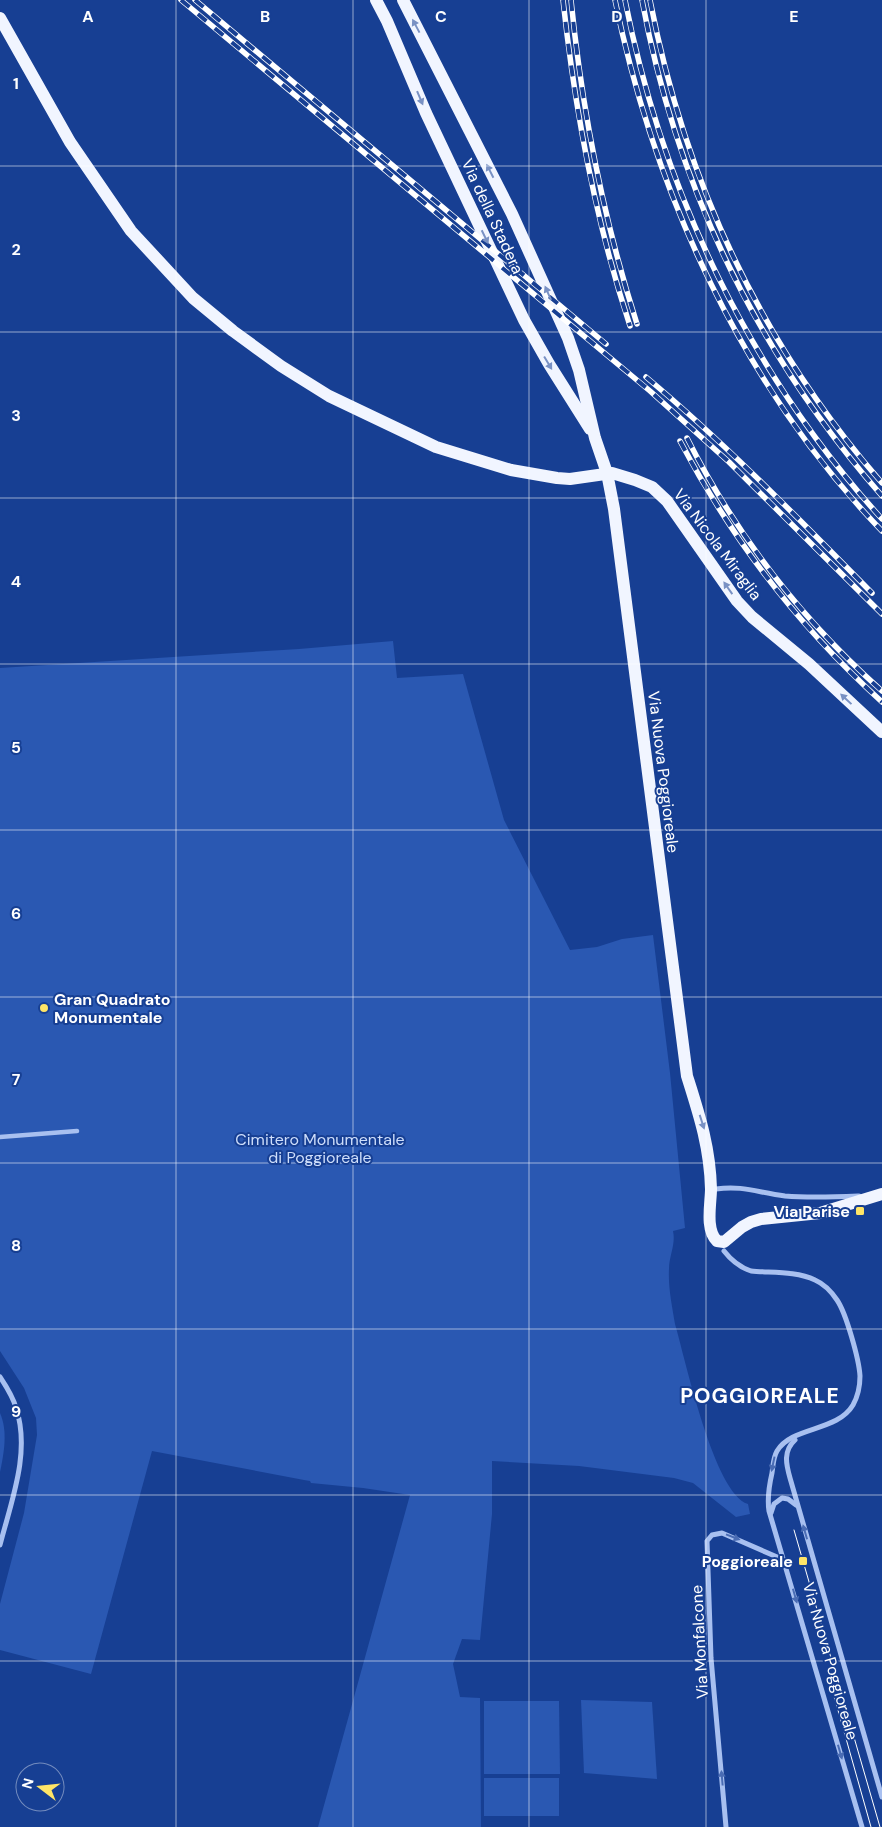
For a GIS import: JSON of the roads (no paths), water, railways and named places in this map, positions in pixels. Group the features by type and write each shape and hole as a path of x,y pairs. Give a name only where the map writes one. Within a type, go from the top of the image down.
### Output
{"main road":[{"name":"Via della Stadera","path":"376,0 434,130 524,320 595,438"},
{"name":"Via della Stadera","path":"403,0 512,214 568,338 579,370 595,438 608,473"},
{"path":"0,18 70,142 131,231 193,298 233,331 280,366 329,396 436,447 511,470 570,480 608,473"},
{"name":"Via Nicola Miraglia","path":"608,473 635,480 652,487 659,493 737,600 752,617 809,664 882,732"},
{"name":"Via Nuova Poggioreale","path":"608,473 687,1076 704,1130 710,1179 711,1230 714,1238 721,1242 729,1239 750,1222 760,1219 820,1213 878,1195"}],"street":[{"path":"0,1137 77,1131"},
{"path":"716,1189 730,1187 783,1196 810,1198 878,1195"},
{"name":"Via Nuova Poggioreale","path":"724,1251 743,1269 803,1276 814,1279 831,1291 844,1314 858,1364 860,1374 858,1395 848,1412 841,1418 788,1441 775,1455 768,1505 862,1827"},
{"path":"0,1377 16,1407 22,1444 16,1484 0,1545"},
{"name":"Via Nuova Poggioreale","path":"806,1433 792,1443 788,1448 786,1458 797,1508 882,1798"},
{"path":"771,1516 774,1504 782,1498 793,1502 797,1508"},
{"name":"Via Monfalcone","path":"726,1827 711,1658 707,1541 712,1536 722,1533 784,1560"}],"tram line":[{"path":"794,1530 880,1827"},
{"path":"834,1696 871,1827"}],"railway":[{"path":"181,0 650,391 729,462 882,614"},
{"path":"195,0 606,344"},
{"path":"563,0 580,124 588,165 606,246 630,326"},
{"path":"571,0 581,82 595,164 614,244 637,324"},
{"path":"615,0 632,73 654,145 680,216 711,285 747,351 787,415 832,475 882,531"},
{"path":"625,0 642,72 663,142 688,211 718,277 753,342 792,403 835,463 882,519"},
{"path":"642,0 657,69 677,137 700,202 728,264 760,325 796,384 837,441 882,496"},
{"path":"650,0 665,67 684,132 707,195 733,257 764,316 799,374 838,429 882,483"},
{"path":"646,377 733,455 872,593"},
{"path":"687,438 726,508 772,574 825,635 882,691"},
{"path":"680,441 722,513 769,580 823,644 882,702"}],"place":[{"name":"Gran Quadrato Monumentale","path":"44,1008"},
{"name":"Via Parise","path":"860,1211"},
{"name":"Poggioreale","path":"803,1561"}],"district":[{"name":"POGGIOREALE","path":"760,1396"}],"park label":[{"name":"Cimitero Monumentale di Poggioreale","path":"320,1148"}]}
